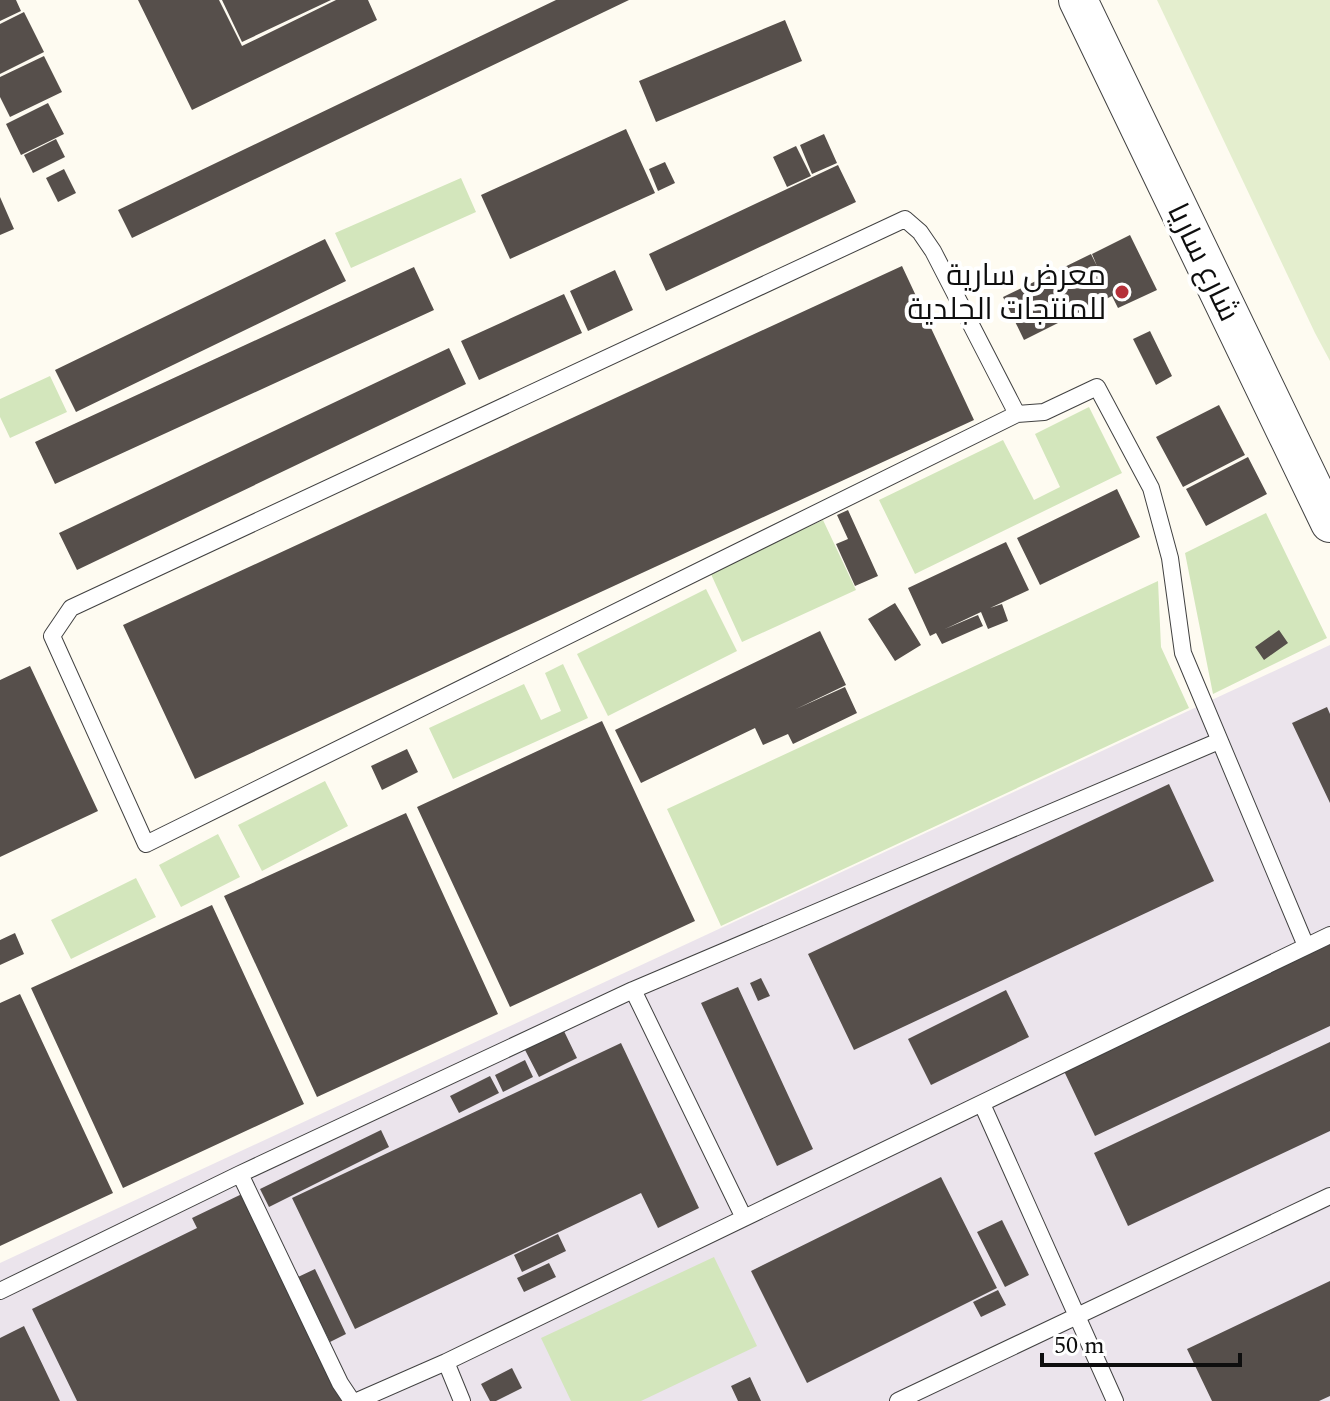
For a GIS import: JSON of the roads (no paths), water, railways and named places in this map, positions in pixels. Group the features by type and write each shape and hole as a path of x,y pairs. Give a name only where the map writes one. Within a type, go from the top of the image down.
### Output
{"street":[{"name":"شارع ساريا","path":"1078,0 1330,523"}],"lane":[{"path":"1017,414 933,251 920,232 905,219 71,608 52,636 146,844 1017,414 1044,412 1097,387 1151,488 1170,558 1183,653 1306,946"},
{"path":"0,1291 240,1174 633,990 1219,741"},
{"path":"240,1174 340,1383 354,1401 446,1362 1330,935"},
{"path":"633,990 744,1218"},
{"path":"982,1104 1115,1401"},
{"path":"898,1401 1330,1196"},
{"path":"446,1362 462,1401"}],"place":[{"name":"معرض سارية للمنتجات الجلدية","path":"1122,292"}]}
